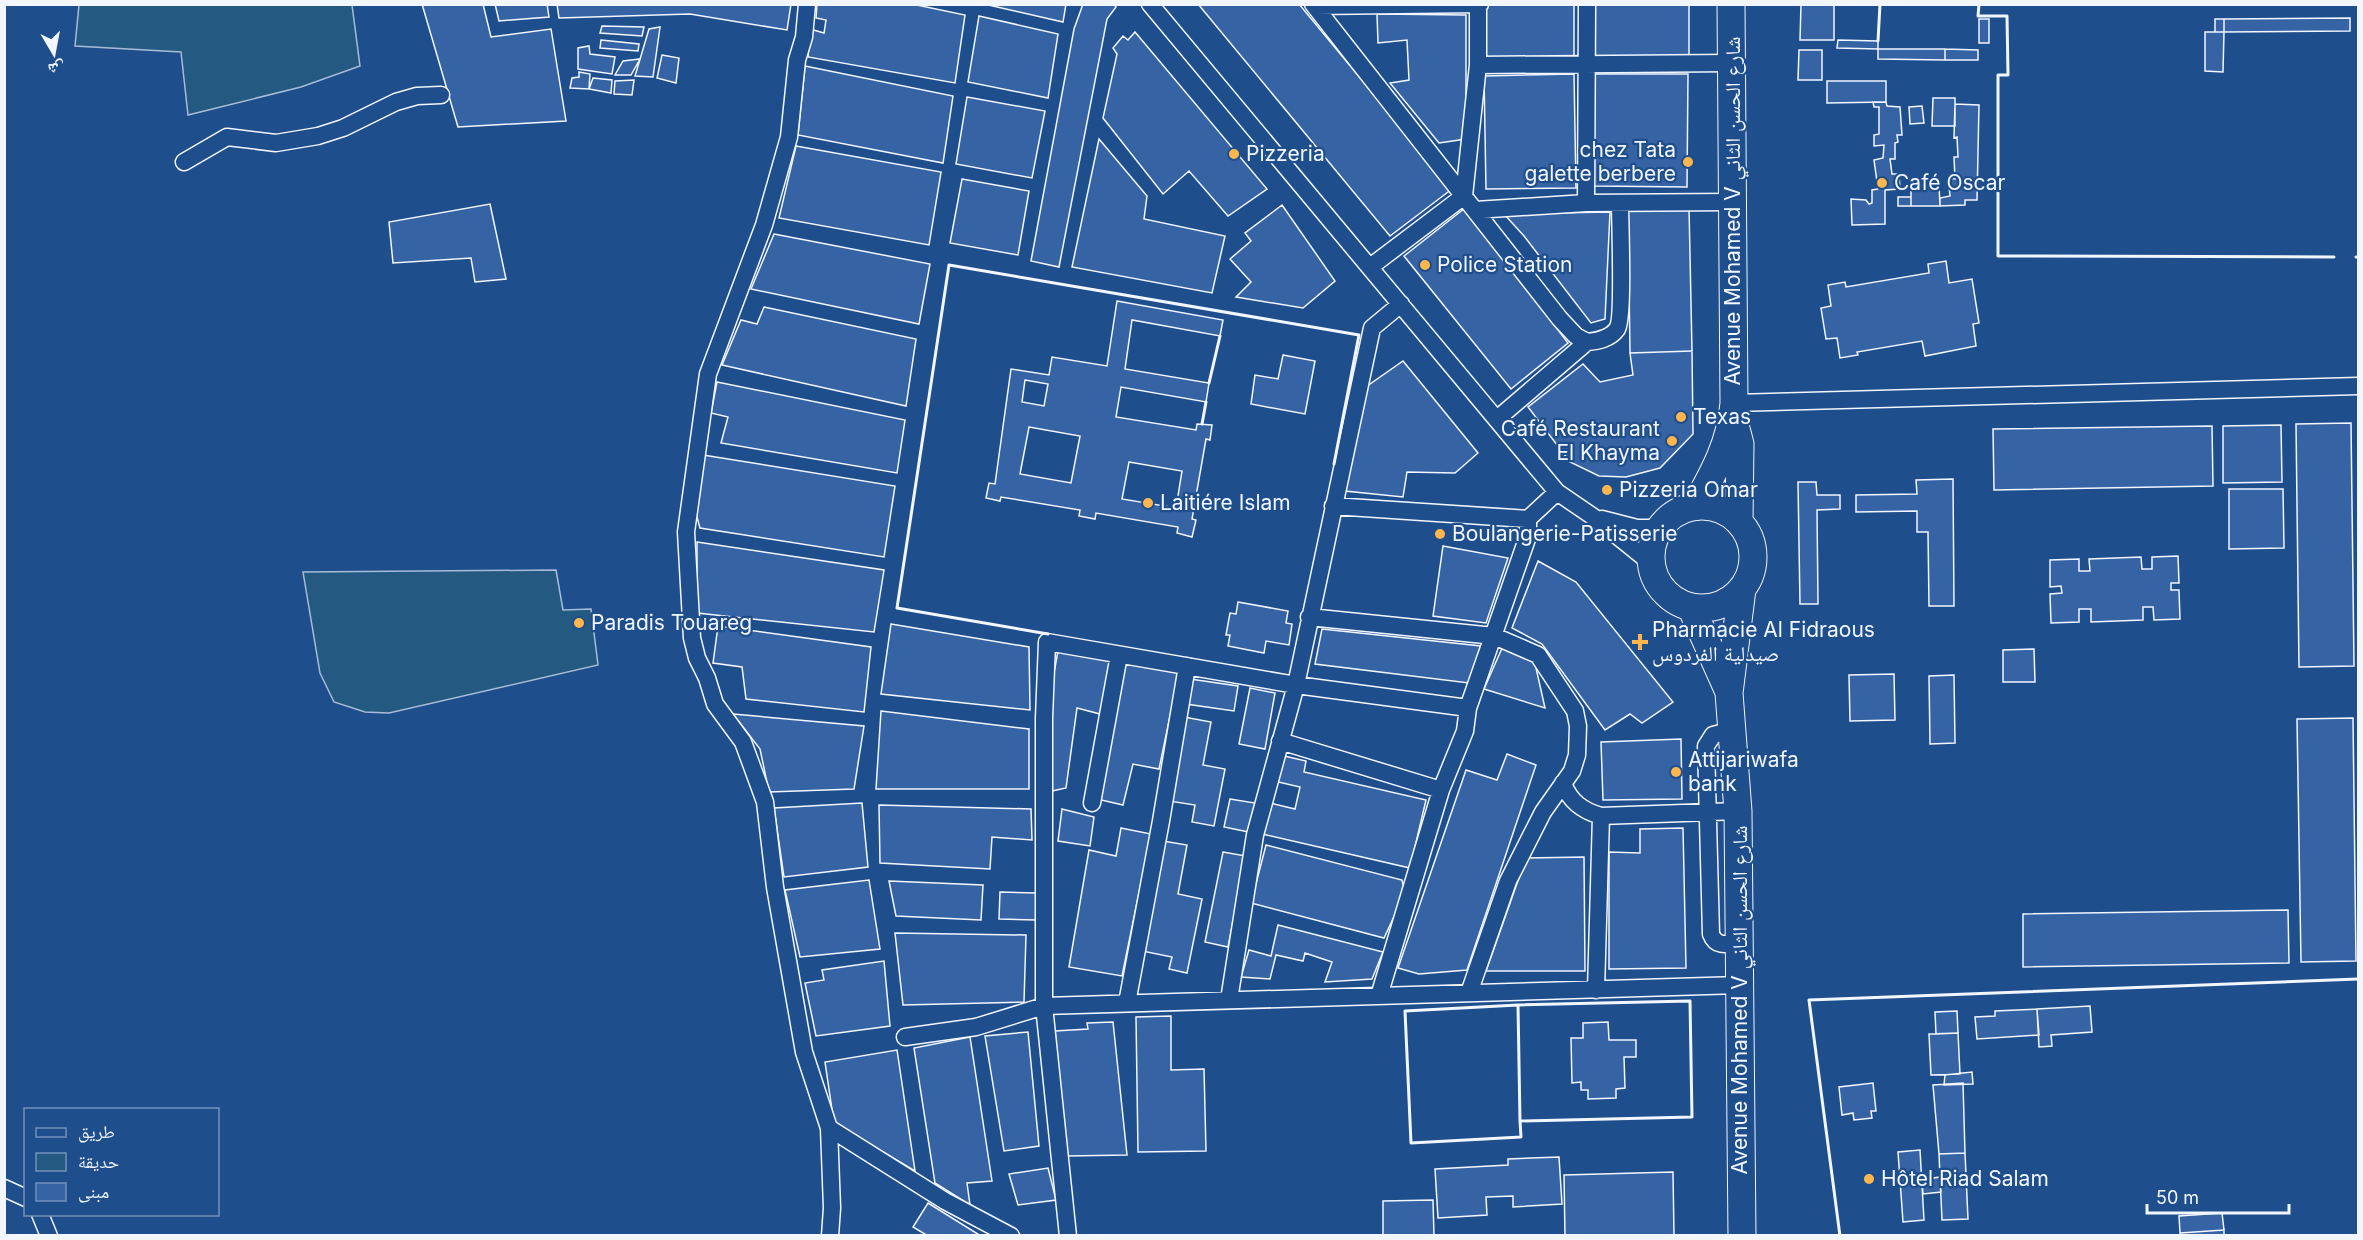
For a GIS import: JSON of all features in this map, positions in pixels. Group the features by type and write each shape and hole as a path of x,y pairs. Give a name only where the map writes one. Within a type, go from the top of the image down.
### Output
{"main road":[{"name":"Avenue Mohamed V شارع الحسن الثاني","path":"1731,4 1734,410 1740,444 1739,521 1748,533 1753,554 1750,576 1742,589 1729,693 1738,811 1742,1236"},
{"name":"Avenue Mohamed V شارع الحسن الثاني","path":"1695,506 1716,470 1734,410"},
{"path":"1739,521 1726,512 1711,507 1695,506 1681,510 1660,528 1654,539 1651,562 1655,578 1664,591 1676,601 1691,607 1719,606 1732,599 1742,589"},
{"name":"Avenue Mohamed V شارع الحسن الثاني","path":"1691,607 1729,693"}],"street":[{"path":"807,4 804,37 797,60 789,137 764,225 708,374 686,532 692,638 697,658 707,678 715,704 743,742 765,802 775,887 804,1052 829,1128 832,1208 830,1236"},
{"path":"1150,4 1557,492 1595,518 1651,562"},
{"path":"1586,203 1587,4"},
{"path":"1314,5 1479,5 1478,65 1464,196 1370,267"},
{"path":"1314,5 1560,319 1576,336 1587,342"},
{"path":"1478,65 1732,63"},
{"path":"184,162 227,137 276,143 318,136 343,128 396,102 417,96 441,95"},
{"path":"1475,210 1586,203 1732,202"},
{"path":"1497,419 1587,342 1610,337 1618,328 1620,203"},
{"path":"1229,1000 1255,835 1296,685 1372,328 1401,304"},
{"path":"1734,410 2358,386"},
{"path":"1333,506 1528,519 1557,492"},
{"path":"1595,518 1637,528 1660,528"},
{"path":"1379,996 1441,790 1465,731 1468,708 1528,536 1528,519"},
{"path":"1309,617 1494,636 1538,655 1575,711 1578,726 1577,755 1572,771 1542,812 1508,881 1469,993"},
{"path":"1068,1236 1044,1006 1044,718 1047,642 1296,685 1468,708"},
{"path":"1092,803 1119,655"},
{"path":"1127,1003 1161,820 1186,666"},
{"path":"1733,730 1718,733 1707,741 1711,934 1720,944 1740,942"},
{"path":"1280,741 1441,790"},
{"path":"1563,783 1566,792 1583,811 1601,816 1738,811"},
{"path":"1596,990 1601,816"},
{"path":"905,1037 976,1027 1044,1006 1740,985"},
{"path":"829,1128 945,1201 1011,1236"},
{"path":"4,1188 24,1197"},
{"path":"40,1216 49,1236"}],"green space":[{"path":"79,5 352,5 360,66 301,87 188,115 181,52 75,46"},
{"path":"556,570 563,610 591,609 598,665 389,713 365,712 334,702 320,673 303,572"}],"building":[{"path":"422,4 483,4 491,37 551,29 566,121 458,127"},
{"path":"495,4 547,4 549,17 499,21"},
{"path":"557,4 791,4 787,30 690,14 559,18"},
{"path":"817,4 912,4 965,15 955,83 808,57 810,29 824,33 826,20 816,18"},
{"path":"984,4 1066,4 1063,22"},
{"path":"1083,4 1114,4 1116,7 1107,19 1059,267 1031,261 1074,29"},
{"path":"1198,4 1299,4 1452,189 1390,236"},
{"path":"1574,4 1574,57 1484,57 1484,5"},
{"path":"1594,4 1689,4 1689,56 1593,57"},
{"path":"1801,4 1834,4 1834,40 1800,40"},
{"path":"1377,14 1466,15 1466,139 1439,143 1390,83 1409,80 1407,40 1378,43"},
{"path":"979,16 1058,34 1048,98 968,82"},
{"path":"2350,18 2350,31 2224,32 2224,19"},
{"path":"1979,19 1989,19 1989,43 1979,43"},
{"path":"2215,19 2224,19 2224,32 2215,32"},
{"path":"602,26 644,27 642,36 600,33"},
{"path":"660,27 653,77 635,76 649,29"},
{"path":"1135,32 1267,189 1228,216 1189,171 1163,194 1103,118 1117,54 1113,48 1123,36 1128,40"},
{"path":"2205,32 2224,32 2223,72 2205,71"},
{"path":"601,40 639,44 638,51 600,48"},
{"path":"1838,40 1878,41 1878,49 1837,48"},
{"path":"589,46 590,54 615,57 612,74 578,69 578,48"},
{"path":"1878,49 1945,49 1945,60 1878,59"},
{"path":"1945,49 1978,50 1978,60 1945,60"},
{"path":"1799,50 1822,50 1822,80 1798,80"},
{"path":"662,55 679,58 676,83 657,78"},
{"path":"640,59 631,75 615,75 623,61"},
{"path":"805,66 953,96 943,163 798,135"},
{"path":"579,72 590,74 589,89 570,88 572,78 579,77"},
{"path":"1574,74 1576,188 1486,189 1484,76"},
{"path":"1594,74 1688,74 1687,187 1594,186"},
{"path":"593,78 612,80 611,93 589,89"},
{"path":"634,80 632,95 614,94 615,81"},
{"path":"1827,81 1886,81 1886,102 1827,103"},
{"path":"967,97 1045,111 1032,178 956,164"},
{"path":"1933,98 1955,98 1955,126 1932,126"},
{"path":"1873,102 1886,102 1887,106 1900,107 1902,135 1897,135 1895,159 1890,159 1892,174 1899,174 1900,189 1885,190 1885,224 1852,225 1851,199 1866,200 1869,204 1872,203 1872,190 1878,189 1874,160 1883,158 1884,145 1874,146 1874,135 1879,134 1879,107 1874,107"},
{"path":"1955,104 1979,105 1977,200 1965,200 1965,205 1940,206 1940,198 1950,196 1948,178 1955,179 1954,157 1958,157 1957,137 1954,138"},
{"path":"1922,106 1924,123 1910,124 1909,107"},
{"path":"1099,139 1147,196 1144,219 1225,236 1212,293 1072,267"},
{"path":"796,146 941,172 929,245 779,218"},
{"path":"962,179 1029,191 1018,255 950,243"},
{"path":"1939,185 1940,206 1911,206 1911,186"},
{"path":"1898,197 1911,197 1911,206 1898,206"},
{"path":"490,204 506,279 475,282 471,258 393,263 389,222"},
{"path":"1282,205 1335,281 1303,308 1236,297 1251,282 1230,259 1251,241 1245,233"},
{"path":"1689,207 1692,351 1630,353 1628,208"},
{"path":"1465,208 1568,343 1511,389 1404,256"},
{"path":"1610,212 1605,319 1591,323 1524,236 1504,214"},
{"path":"774,234 930,264 919,324 751,289"},
{"path":"1946,261 1949,283 1972,279 1979,323 1973,324 1976,346 1925,356 1922,341 1857,352 1858,355 1840,358 1837,338 1826,339 1821,308 1831,306 1828,285 1845,282 1846,287 1929,273 1928,264"},
{"path":"1117,301 1223,320 1220,336 1132,320 1125,369 1209,383 1206,402 1121,387 1116,417 1196,430 1197,424 1212,425 1210,440 1206,439 1192,519 1196,520 1192,537 1177,533 1178,527 1096,513 1095,519 1079,516 1080,510 1001,497 1000,501 986,498 989,483 995,484 1011,369 1049,375 1052,357 1107,366","holes":["1025,380 1048,384 1044,406 1022,402","1029,427 1080,436 1071,483 1020,474","1129,462 1182,471 1176,508 1122,499"]},
{"path":"764,307 916,339 906,406 722,365 741,320 757,324"},
{"path":"1692,351 1693,434 1660,468 1626,477 1599,476 1570,462 1528,407 1583,364 1600,382 1633,375 1630,353"},
{"path":"1283,355 1315,361 1305,414 1251,404 1255,375 1278,379"},
{"path":"1403,361 1478,453 1455,473 1407,472 1403,497 1345,491 1363,389"},
{"path":"717,382 905,420 897,473 721,443 728,417 711,413"},
{"path":"2351,423 2354,666 2299,667 2296,424"},
{"path":"2281,425 2282,482 2223,483 2223,426"},
{"path":"2212,426 2213,486 1994,490 1993,429"},
{"path":"703,455 895,486 884,557 700,528 695,510"},
{"path":"1953,479 1954,606 1929,606 1928,532 1917,532 1917,511 1856,512 1856,495 1917,494 1916,480"},
{"path":"1798,482 1816,482 1817,495 1840,495 1840,509 1817,510 1818,604 1800,604"},
{"path":"2229,489 2283,489 2284,548 2229,549"},
{"path":"697,542 884,570 874,632 697,613"},
{"path":"1443,546 1508,558 1486,623 1433,616"},
{"path":"2178,556 2179,583 2171,583 2171,590 2179,590 2180,619 2154,620 2153,607 2143,607 2143,620 2091,622 2091,609 2079,609 2079,622 2051,623 2050,594 2062,593 2061,586 2050,587 2050,560 2079,559 2079,571 2090,571 2089,559 2141,557 2142,569 2152,569 2152,557"},
{"path":"1538,561 1576,582 1673,702 1642,723 1630,714 1605,730 1542,644 1512,628"},
{"path":"1238,602 1288,611 1286,623 1292,624 1289,645 1266,641 1264,653 1228,646 1230,635 1226,635 1230,613 1236,614"},
{"path":"891,624 1029,647 1030,710 881,694"},
{"path":"718,626 871,647 864,712 746,699 742,667 713,663"},
{"path":"1322,629 1481,646 1469,683 1315,664"},
{"path":"1503,646 1534,659 1545,708 1484,689"},
{"path":"2034,649 2035,682 2003,682 2003,650"},
{"path":"1058,651 1111,661 1100,714 1077,708 1066,788 1052,791 1047,711"},
{"path":"1123,663 1179,673 1159,769 1133,764 1123,805 1097,799"},
{"path":"1894,674 1895,720 1850,721 1849,675"},
{"path":"1954,675 1955,743 1930,744 1929,676"},
{"path":"1190,679 1238,686 1234,711 1186,704"},
{"path":"1250,688 1275,693 1265,749 1239,744"},
{"path":"881,711 1029,729 1029,789 876,789"},
{"path":"733,714 864,726 854,789 769,792 760,749"},
{"path":"1184,717 1211,722 1203,765 1225,769 1214,826 1192,822 1195,805 1169,801"},
{"path":"2353,718 2356,961 2301,962 2297,719"},
{"path":"1681,739 1682,799 1603,800 1601,742"},
{"path":"1507,754 1536,765 1467,970 1419,974 1398,968 1466,770 1497,780"},
{"path":"1280,755 1306,761 1304,772 1426,800 1410,868 1262,834 1270,803 1295,809 1300,787 1274,781"},
{"path":"1230,799 1255,803 1249,832 1224,827"},
{"path":"862,803 868,867 784,877 774,808"},
{"path":"879,805 1031,809 1032,840 992,837 990,869 880,863"},
{"path":"1062,809 1094,817 1090,846 1058,841"},
{"path":"1121,828 1151,834 1122,976 1069,967 1089,850 1116,856"},
{"path":"1683,828 1686,968 1609,969 1609,852 1640,853 1640,829"},
{"path":"1163,841 1187,845 1178,894 1202,899 1187,973 1169,969 1172,957 1142,951"},
{"path":"1266,845 1402,880 1405,893 1384,938 1251,903"},
{"path":"1223,852 1246,856 1228,947 1205,942"},
{"path":"1584,857 1585,971 1486,971 1526,858"},
{"path":"869,880 880,949 800,957 785,890"},
{"path":"889,881 983,885 981,920 896,916"},
{"path":"1000,892 1036,893 1036,920 999,919"},
{"path":"2288,910 2289,963 2023,967 2023,914"},
{"path":"1278,925 1383,952 1372,979 1325,982 1332,962 1305,953 1303,961 1276,955 1270,979 1241,977 1249,950 1271,956"},
{"path":"895,933 1026,935 1024,1002 903,1005"},
{"path":"884,961 890,1026 816,1036 805,983 824,980 822,970"},
{"path":"2090,1006 2092,1032 2051,1035 2052,1046 2039,1047 2037,1009"},
{"path":"2037,1009 2039,1035 1977,1039 1975,1017 1995,1016 1995,1011"},
{"path":"1957,1011 1958,1033 1936,1034 1935,1012"},
{"path":"1171,1016 1171,1070 1204,1069 1206,1151 1138,1152 1136,1017"},
{"path":"1113,1022 1127,1155 1067,1156 1055,1031 1088,1029 1087,1023"},
{"path":"1608,1022 1609,1040 1636,1040 1636,1057 1624,1057 1625,1088 1616,1089 1616,1098 1588,1099 1588,1090 1581,1090 1581,1082 1572,1083 1571,1038 1583,1038 1583,1023"},
{"path":"1028,1032 1039,1146 1004,1151 985,1036"},
{"path":"1958,1033 1960,1074 1931,1075 1929,1034"},
{"path":"970,1037 992,1181 967,1183 970,1205 935,1183 914,1048"},
{"path":"897,1050 915,1171 834,1123 825,1062"},
{"path":"1972,1072 1973,1084 1944,1085 1945,1075"},
{"path":"1873,1083 1876,1111 1871,1111 1872,1118 1854,1120 1853,1113 1842,1115 1839,1087"},
{"path":"1963,1083 1965,1153 1939,1154 1933,1085"},
{"path":"1920,1150 1924,1220 1903,1222 1898,1152"},
{"path":"1965,1153 1968,1219 1942,1220 1939,1154"},
{"path":"1559,1157 1562,1204 1513,1207 1513,1196 1486,1197 1487,1215 1438,1218 1435,1169 1508,1165 1508,1159"},
{"path":"1048,1168 1056,1200 1018,1205 1009,1174"},
{"path":"1673,1172 1674,1236 1565,1236 1564,1175"},
{"path":"1940,1177 1941,1192 1923,1194 1922,1180"},
{"path":"1433,1200 1434,1236 1383,1236 1383,1201"},
{"path":"928,1203 981,1236 928,1236 913,1227"},
{"path":"2222,1213 2224,1230 2180,1233 2179,1216"},
{"path":"2224,1230 2224,1236 2180,1236 2180,1233"}],"wall":[{"path":"1878,41 1880,4"},
{"path":"1978,16 1979,4"},
{"path":"1978,16 2007,16 2008,75 1998,75 1998,256 2334,257"},
{"path":"1048,634 897,608 949,265 1359,335 1334,464"},
{"path":"1209,383 1220,336"},
{"path":"1202,424 1206,402"},
{"path":"1840,1236 1809,1000 2358,979"},
{"path":"1518,1005 1405,1011 1411,1143 1521,1137 1520,1121 1518,1005 1690,1001 1692,1117 1520,1121"}],"place":[{"name":"Pizzeria","path":"1234,154"},
{"name":"chez Tata galette berbere","path":"1688,162"},
{"name":"Café Oscar","path":"1882,183"},
{"name":"Police Station","path":"1425,265"},
{"name":"Texas","path":"1681,417"},
{"name":"Café Restaurant El Khayma","path":"1672,441"},
{"name":"Pizzeria Omar","path":"1607,490"},
{"name":"Laitiére Islam","path":"1148,503"},
{"name":"Boulangerie-Patisserie","path":"1440,534"},
{"name":"Paradis Touareg","path":"579,623"},
{"name":"Pharmacie Al Fidraous صيدلية الفردوس","path":"1640,642"},
{"name":"Attijariwafa bank","path":"1676,772"},
{"name":"Hôtel Riad Salam","path":"1869,1179"}]}
